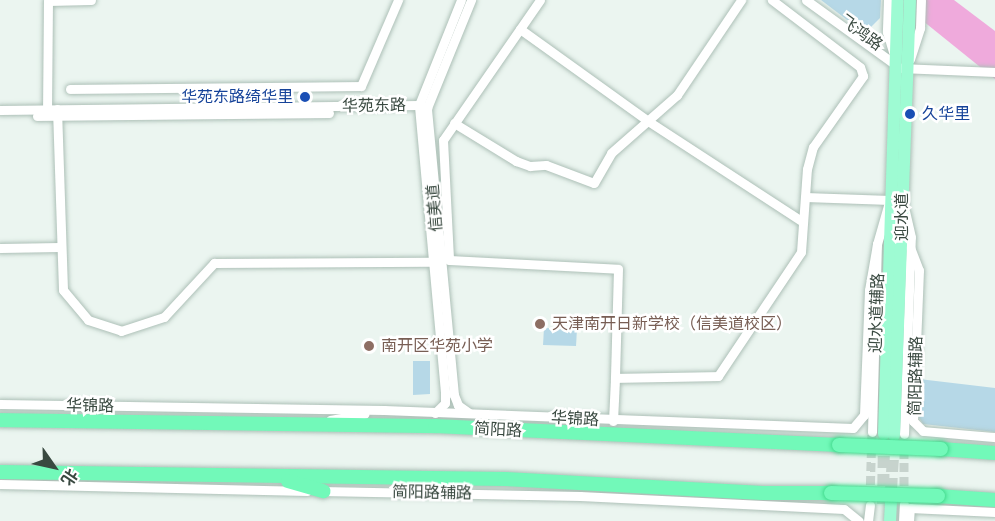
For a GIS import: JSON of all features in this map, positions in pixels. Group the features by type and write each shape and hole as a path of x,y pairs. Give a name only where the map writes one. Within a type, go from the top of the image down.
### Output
{"highway":[{"path":"0,411 34,421"},
{"name":"简阳路","path":"0,420 309,424 995,453"},
{"path":"0,472 505,479 763,493 938,496 995,500"},
{"path":"269,475 324,491"}],"main road":[{"name":"迎水道","path":"901,65 915,23 910,0"},
{"name":"迎水道","path":"889,434 894,198 901,65 893,5"},
{"path":"882,521 897,505"},
{"path":"890,521 897,505"}],"street":[{"path":"91,0 48,1 52,113 63,290 88,320 121,331 164,316 214,263 431,262"},
{"path":"70,89 361,86 398,0"},
{"name":"信美道","path":"435,413 442,408 446,397 431,262 421,108 425,91 461,0"},
{"name":"信美道","path":"471,0 421,108 453,395 458,405 473,414"},
{"path":"540,0 443,140 449,260 618,269 613,422"},
{"path":"454,123 516,161 530,166 546,165 594,183 611,153 648,121 695,72 741,0"},
{"path":"615,378 718,376 801,252 805,197 813,147 862,76 860,67 772,0"},
{"name":"飞鸿路","path":"806,0 901,65"},
{"name":"飞鸿路","path":"815,0 901,65"},
{"path":"915,23 921,0"},
{"path":"520,29 648,121 803,222"},
{"path":"901,65 995,70"},
{"path":"406,105 425,91"},
{"name":"华苑东路","path":"0,116 406,105 421,108"},
{"name":"华苑东路","path":"0,110 52,113 421,108"},
{"path":"805,197 894,198"},
{"name":"迎水道辅路","path":"889,434 877,244 894,198"},
{"name":"迎水道辅路","path":"889,434 910,247 894,198"},
{"name":"华锦路","path":"0,404 384,410 613,422 848,429 858,426 864,415 869,290 877,244"},
{"path":"0,248 60,247"},
{"name":"简阳路辅路","path":"910,247 919,270 913,421 923,431 995,436"},
{"path":"309,424 384,410"},
{"name":"简阳路辅路","path":"0,484 580,495 844,509 859,521"},
{"path":"868,521 870,505"},
{"path":"897,505 995,512"},
{"path":"897,505 903,521"},
{"path":"897,505 909,521"}],"shaded area":[{"path":"821,0 881,0 880,18 869,29 859,29"},
{"path":"897,0 954,0 995,31 995,79"},
{"path":"544,328 577,329 576,346 543,345"},
{"path":"413,361 430,361 430,394 413,395"},
{"path":"919,379 995,388 995,432 923,424 918,416"}],"tunnel":[{"path":"870,498 872,432"},
{"path":"883,504 884,439"},
{"path":"891,490 894,439"},
{"path":"904,443 904,499"}],"place":[{"name":"华苑东路绮华里","path":"305,97"},
{"name":"久华里","path":"910,114"},
{"name":"天津南开日新学校（信美道校区）","path":"540,324"},
{"name":"南开区华苑小学","path":"369,346"}]}
